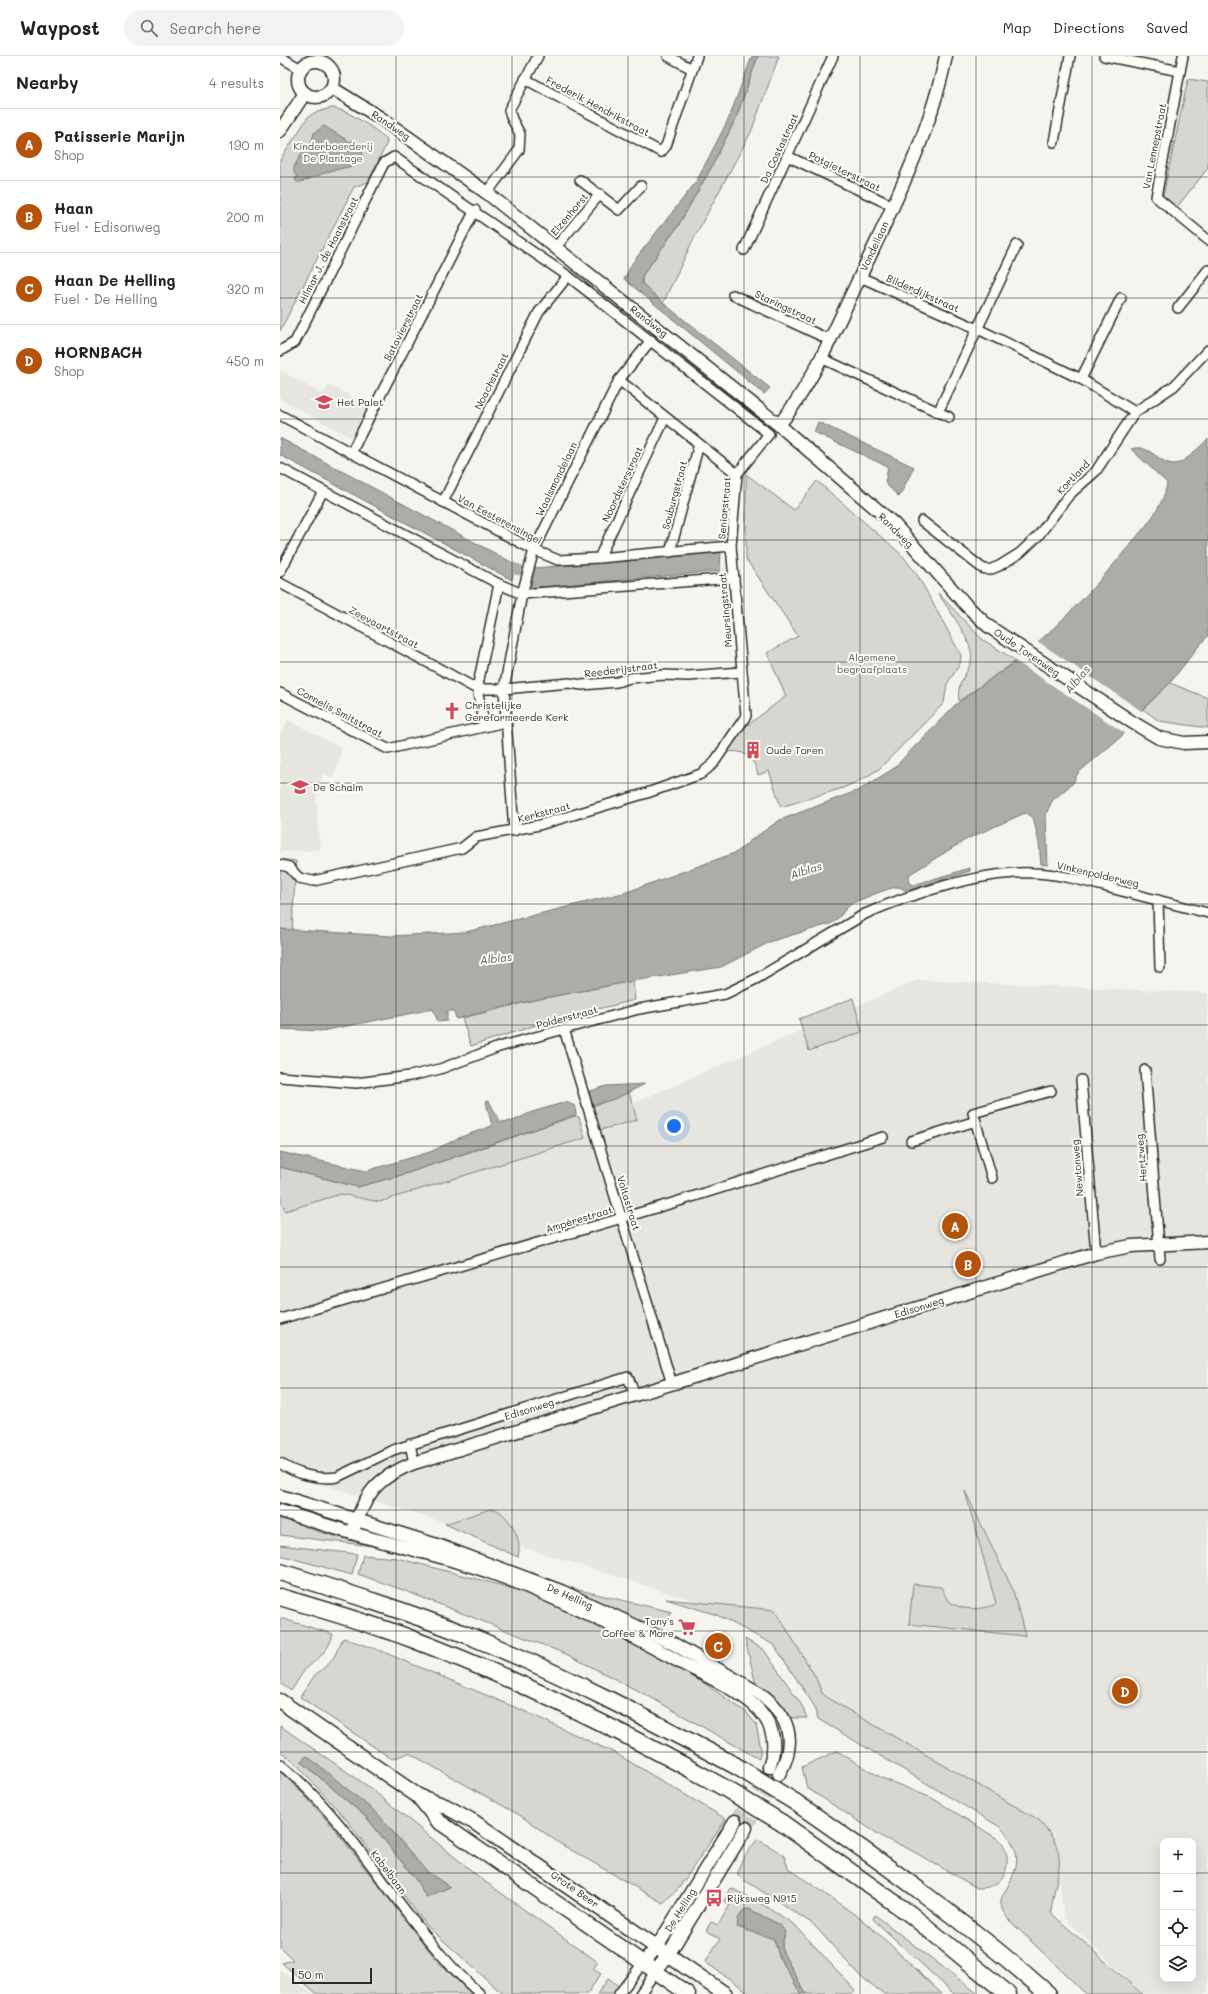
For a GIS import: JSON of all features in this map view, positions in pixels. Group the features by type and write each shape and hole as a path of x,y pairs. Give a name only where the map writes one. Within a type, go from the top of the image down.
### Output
{"highway":[{"path":"280,1572 360,1597 472,1637 594,1691 736,1766 795,1802 842,1835 971,1931 1048,1994"},
{"path":"280,1597 353,1619 411,1639 541,1693 638,1741 723,1787 782,1823 910,1914 1008,1994"}],"main road":[{"name":"Grote Beer","path":"280,1701 418,1796 445,1806 474,1822 725,1994"},
{"name":"Grote Beer","path":"418,1796 438,1821 688,1994"}],"street":[{"path":"487,193 519,150 520,134 509,110 538,56"},
{"path":"668,56 692,69 697,56"},
{"name":"Da Costastraat","path":"744,250 833,56"},
{"name":"Vondellaan","path":"779,425 795,406 821,358 893,206 916,154 929,119 946,56"},
{"path":"1054,142 1070,56"},
{"path":"1104,56 1180,71"},
{"name":"Van Lennepstraat","path":"1183,56 1156,198 1208,240"},
{"path":"280,57 301,68"},
{"path":"324,59 334,73 332,88 326,94 318,97 305,93 298,82 301,68 311,62 324,59"},
{"name":"Frederik Hendrikstraat","path":"525,79 661,152 666,146 692,69"},
{"name":"Randweg","path":"332,88 378,116 487,193 779,425 894,524 944,580"},
{"path":"280,131 305,93"},
{"name":"Potgieterstraat","path":"787,156 893,206"},
{"name":"Randweg","path":"394,157 475,210 568,276 652,340 769,434"},
{"name":"Hilmar J. de Haanstraat","path":"280,351 295,342 384,163 394,157"},
{"path":"580,180 619,210 641,186"},
{"name":"Elzenhorst","path":"555,248 600,194"},
{"name":"Batavierstraat","path":"351,453 475,210"},
{"path":"941,406 1017,245"},
{"path":"1178,308 1208,270"},
{"name":"Noachstraat","path":"444,502 539,312 568,276"},
{"name":"Bilderdijkstraat","path":"860,277 978,329 1081,379 1135,412"},
{"name":"Staringstraat","path":"733,295 830,340"},
{"path":"1081,379 1121,298"},
{"name":"Waalsmondelaan","path":"514,831 505,722 504,689 522,594 534,550 619,380 652,340"},
{"name":"Kortland","path":"922,521 982,568 990,570 999,566 1020,553 1038,536 1069,495 1096,471 1135,412 1174,386 1208,350"},
{"path":"821,358 949,417"},
{"path":"619,380 737,474"},
{"name":"Van Eesterensingel","path":"280,415 534,550 558,560 599,558 731,546"},
{"name":"Noordsterstraat","path":"599,558 665,418"},
{"name":"Seniorstraat","path":"731,546 737,474 769,434"},
{"name":"Souburgstraat","path":"670,552 699,444"},
{"path":"280,468 499,584 522,594 734,578"},
{"path":"280,572 322,491"},
{"name":"Meursingstraat","path":"731,546 741,672"},
{"name":"Oude Torenweg","path":"944,580 988,626 1140,728 1159,738 1184,743 1208,742"},
{"name":"Zeevaartstraat","path":"280,583 477,689"},
{"path":"485,727 477,689 499,584"},
{"name":"Reederijstraat","path":"504,689 569,683 582,685 617,682 630,678 657,675 688,676 741,672"},
{"name":"Kerkstraat","path":"280,865 289,867 299,878 313,881 462,848 476,837 514,831 584,813 701,774 713,764 746,716 741,672"},
{"path":"477,689 504,689"},
{"name":"Cornelis Smitstraat","path":"280,693 388,749 505,722"},
{"name":"Vinkenpolderweg","path":"846,925 882,906 956,883 998,874 1033,873 1064,876 1158,903 1208,913"},
{"path":"1158,903 1160,967"},
{"name":"Polderstraat","path":"280,1077 356,1083 410,1076 440,1068 499,1047 639,1009 725,994 756,979 846,925"},
{"name":"Voltastraat","path":"564,1029 672,1384"},
{"name":"Hertzweg","path":"1145,1070 1160,1259"},
{"name":"Newtonweg","path":"1081,1080 1096,1253"},
{"path":"992,1178 974,1114 1051,1091"},
{"path":"911,1141 976,1121"},
{"name":"Ampèrestraat","path":"280,1320 622,1218 883,1137"},
{"name":"Edisonweg","path":"352,1533 362,1506 373,1488 394,1471 414,1463 1096,1253 1131,1246 1208,1242"},
{"name":"Edisonweg","path":"280,1463 310,1475 322,1478 337,1477 393,1450 410,1444 628,1377 635,1395"},
{"path":"410,1444 414,1463"},
{"name":"De Helling","path":"280,1496 440,1546 561,1591 672,1643 770,1700 782,1714 787,1726 790,1742 785,1764 779,1774"},
{"name":"De Helling","path":"280,1510 352,1533 439,1556 492,1573 595,1618 733,1691 758,1708 772,1732 774,1750 769,1767"},
{"name":"Kabelbaan","path":"280,1764 324,1807 431,1945 456,1973 480,1994"},
{"name":"De Helling","path":"640,1994 655,1972 663,1951 735,1821"},
{"name":"De Helling","path":"620,1994 643,1963 663,1951 746,1828"}],"shaded area":[{"name":"Het Palet","path":"280,370 323,395 329,385 368,405 352,438 280,399"},
{"name":"De Schalm","path":"288,720 341,748 341,753 333,778 323,774 316,795 320,850 280,852 280,735"},
{"path":"917,980 1208,993 1208,1994 1143,1994 1064,1918 1053,1833 828,1717 755,1620 280,1471 280,1200 284,1211 340,1192 583,1137 627,1106"},
{"path":"280,1970 313,1994 280,1994"}],"green space":[{"path":"758,56 779,56 751,132 693,240 663,303 642,284 642,276 678,226 711,168 736,118"},
{"path":"1188,79 1208,82 1208,168 1177,207 1163,196"},
{"name":"Kinderboerderij De Plantage","path":"331,108 344,111 360,120 386,138 387,143 368,182 354,187 280,331 280,160 308,117 314,113"},
{"name":"Algemene begraafplaats","path":"746,474 794,510 817,481 903,556 918,576 961,655 960,664 947,684 944,703 879,769 863,779 843,788 781,807 769,771 758,775 754,763 746,755 736,752 724,753 740,731 786,696 767,653 798,636 746,559"},
{"path":"938,593 982,639 1016,661 959,701 958,695 960,684 969,667 971,654 969,645 960,626"},
{"path":"1170,683 1208,698 1208,728 1159,721 1143,709"},
{"path":"280,859 296,861 292,930 280,929"},
{"path":"633,981 635,1000 552,1020 471,1046 462,1018 534,1000"},
{"path":"853,998 862,1032 809,1051 799,1019"},
{"path":"629,1092 637,1120 600,1130 592,1106"},
{"path":"575,1116 579,1117 585,1138 379,1202 341,1194 285,1211 280,1196 280,1167 358,1187 405,1174"},
{"path":"965,1491 1013,1590 1025,1636 909,1624 913,1584 941,1587 947,1599 964,1608 984,1608 996,1604"},
{"path":"495,1509 506,1517 514,1529 519,1543 518,1557 445,1524 487,1510"},
{"path":"280,1515 316,1531 372,1546 280,1535"},
{"path":"280,1545 357,1554 352,1575 280,1555"},
{"path":"363,1555 397,1558 522,1591 555,1604 649,1650 707,1685 746,1712 756,1724 761,1749 759,1759 650,1697 566,1654 403,1590 358,1574"},
{"path":"554,1584 672,1612 660,1633"},
{"path":"666,1599 775,1610 815,1676 822,1693 829,1699 1039,1820 1056,1845 1059,1855 1058,1875 1051,1913 1142,1994 1086,1994 1010,1921 1003,1911 1001,1900 1015,1871 1017,1856 1012,1842 1000,1827 818,1719 813,1704 774,1645 717,1615"},
{"path":"280,1618 333,1634 326,1649 301,1675 291,1691 280,1683"},
{"path":"343,1638 376,1649 524,1711 615,1753 726,1819 679,1888 663,1903 559,1843 521,1816 409,1753 392,1759 300,1697 315,1675 334,1657"},
{"path":"745,1639 764,1650 801,1704 807,1718 792,1718 776,1700 756,1685"},
{"path":"280,1726 369,1787 484,1881 598,1962 593,1969 601,1974 587,1994 504,1994 496,1988 427,1926 345,1818 296,1764 280,1751","holes":["307,1756 426,1871 449,1887 426,1896 416,1880 367,1818 303,1763 302,1760"]},
{"path":"837,1751 882,1778 932,1798 1001,1841 1007,1857 1007,1866 1001,1880 987,1887 977,1888 907,1848 886,1839 807,1788 802,1767"},
{"path":"280,1771 333,1827 438,1962 473,1994 317,1994 282,1963 293,1960 280,1947"},
{"path":"757,1839 784,1855 788,1868 857,1916 881,1936 942,1994 884,1994 859,1975 813,1924 738,1876 739,1867 744,1857"},
{"path":"731,1888 771,1909 796,1926 855,1990 852,1994 806,1994 783,1953 782,1946 785,1932 780,1925 749,1909 744,1910 738,1919 745,1930 767,1935 774,1939 779,1956 801,1994 751,1994 705,1962 720,1939 706,1930 711,1922 718,1925 730,1905 724,1901"},
{"path":"875,1915 978,1994 954,1994 873,1919"},
{"path":"608,1979 619,1986 614,1994 597,1994"}],"water":[{"path":"752,56 758,56 736,118 711,168 678,226 642,276 642,283 663,303 770,388 764,394 624,279 633,262 696,182 729,118"},
{"path":"324,126 350,142 352,140 359,144 363,154 356,162 357,165 330,171 301,182 297,182 295,180 297,176 294,173 294,167 301,154 311,144 314,133"},
{"path":"818,422 914,467 899,497 885,483 888,467 814,432"},
{"path":"280,438 515,564 512,580 280,455"},
{"name":"Alblas","path":"1208,439 1208,636 1170,683 1143,709 1123,735 1078,773 1073,783 1052,801 1046,814 1048,865 1041,864 1039,843 1033,817 1025,813 967,839 910,874 908,880 910,884 913,885 970,868 970,871 906,891 897,887 875,894 853,903 837,920 830,924 772,941 721,967 633,981 534,1000 456,1019 454,1011 447,1011 447,1021 438,1022 433,1009 322,1031 280,1029 280,929 391,936 466,932 627,892 737,852 751,840 780,820 859,790 893,769 954,706 1020,658 1053,629 1099,581 1152,518 1165,492 1167,483 1131,449 1144,449 1173,464 1187,459"},
{"path":"721,552 720,571 531,588 534,568"},
{"path":"645,1084 617,1098 592,1106 588,1092 606,1086"},
{"path":"489,1101 500,1122 513,1121 532,1112 566,1102 575,1106 576,1115 405,1174 358,1187 280,1167 280,1152 366,1171 430,1152 461,1137 492,1126 486,1102"},
{"path":"307,1756 378,1814 426,1871 450,1887 426,1897 416,1880 367,1818 303,1763 302,1760"},
{"path":"749,1909 780,1925 785,1932 782,1946 783,1953 806,1994 801,1994 779,1956 774,1939 737,1927 738,1919 744,1910"}],"pier":[{"path":"1037,641 1143,712 1126,734 1014,660"}],"waterway":[{"path":"499,564 519,570"}],"tunnel":[{"path":"735,1821 769,1767"},
{"path":"746,1828 779,1774"}],"place":[{"name":"Het Palet","path":"324,402"},
{"name":"Christelijke Gereformeerde Kerk","path":"452,711"},
{"name":"Oude Toren","path":"753,750"},
{"name":"De Schalm","path":"300,787"},
{"name":"Patisserie Marijn","path":"955,1226"},
{"name":"Haan","path":"968,1264"},
{"name":"Tony's Coffee & More","path":"687,1627"},
{"name":"Haan De Helling","path":"718,1646"},
{"name":"HORNBACH","path":"1125,1691"},
{"name":"Rijksweg N915","path":"714,1898"}]}
